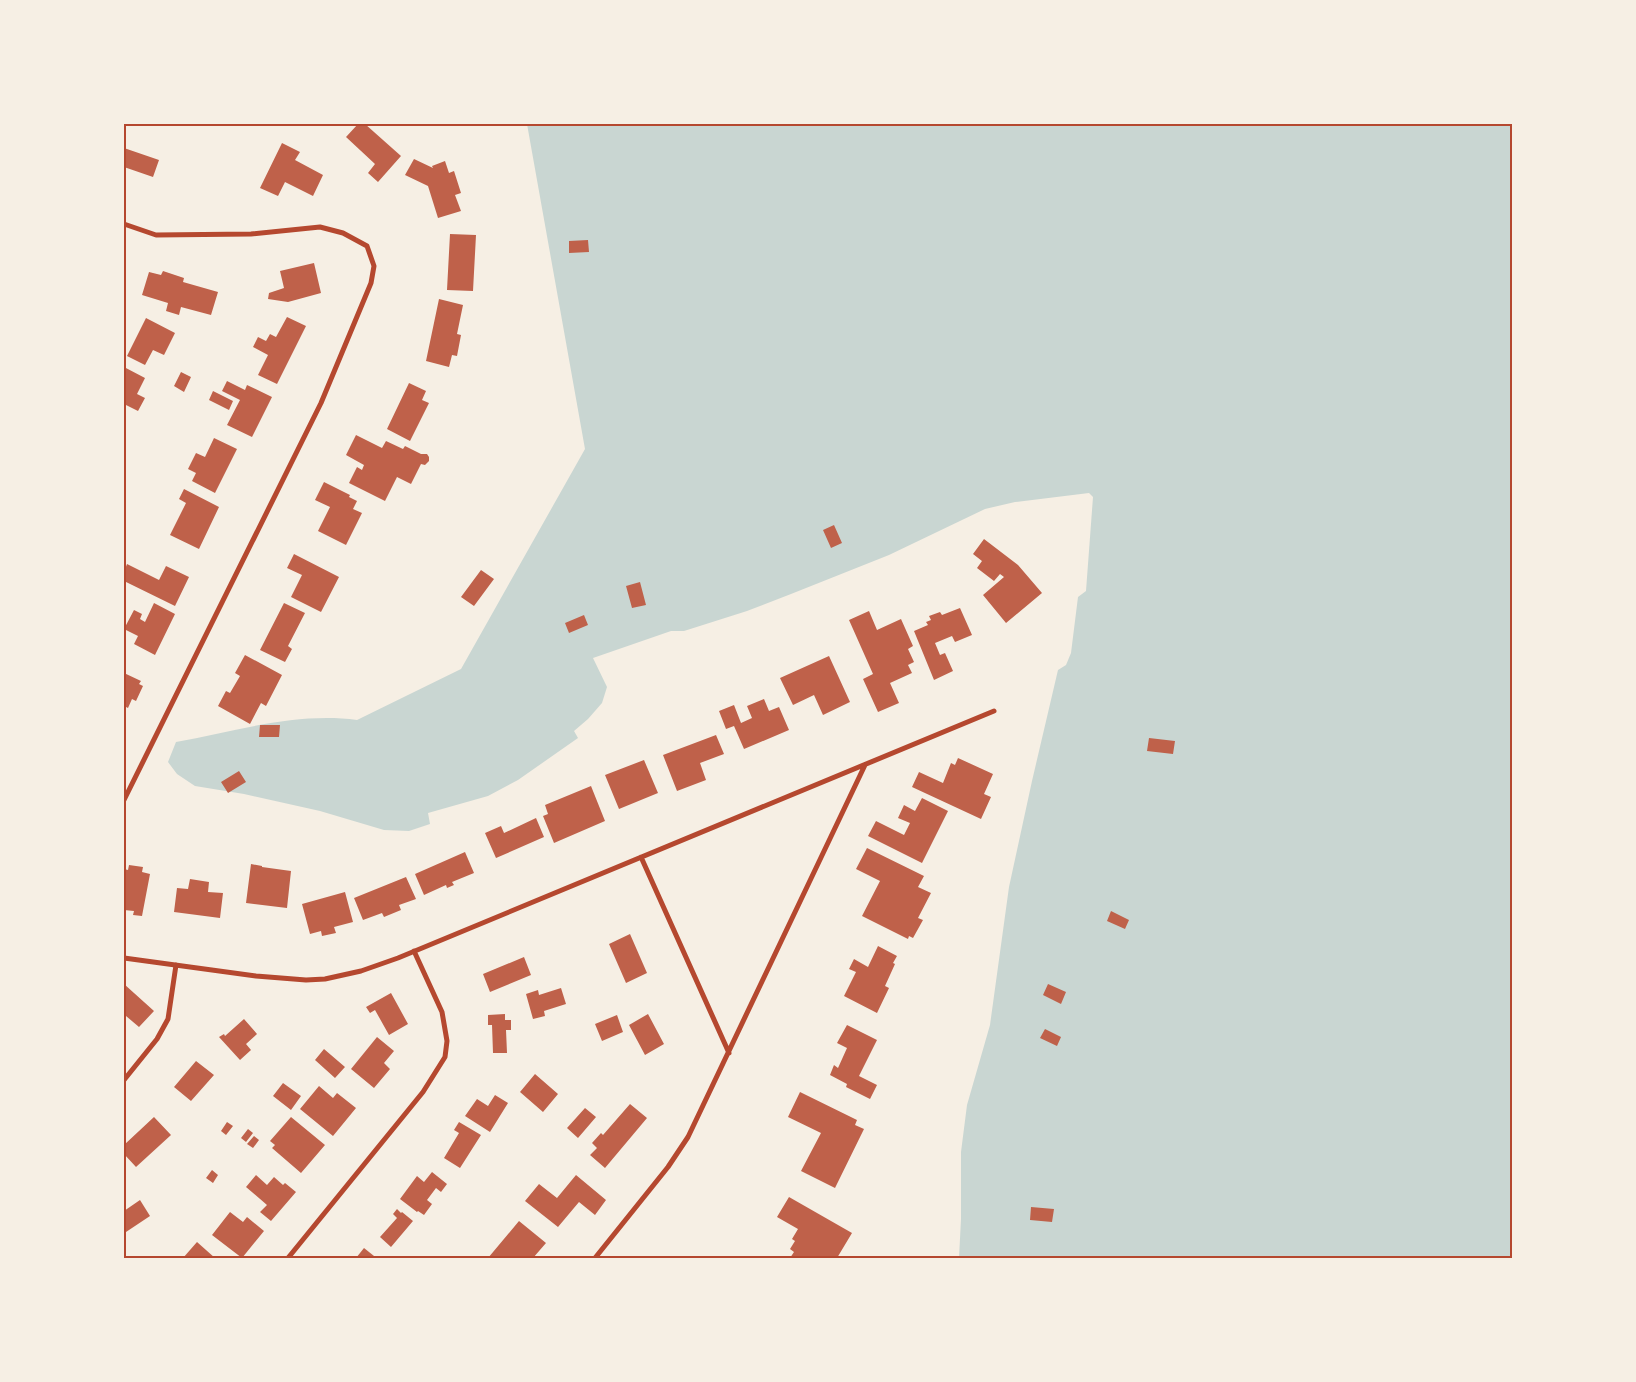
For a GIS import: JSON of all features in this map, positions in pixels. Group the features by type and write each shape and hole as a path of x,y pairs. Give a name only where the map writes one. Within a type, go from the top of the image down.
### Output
{"street":[{"path":"124,224 156,235 250,234 320,227 343,233 367,246 374,266 371,284 321,403 124,800"},
{"path":"124,958 256,976 316,980 372,968 994,711"},
{"path":"595,1258 681,1148 729,1053 865,765"},
{"path":"641,857 729,1053"},
{"path":"288,1258 423,1092 444,1057 447,1042 442,1012 414,951"},
{"path":"124,1080 157,1039 168,1019 176,965"}],"shaded area":[{"path":"527,124 1512,124 1512,1258 959,1258 961,1152 967,1105 990,1025 1009,887 1032,781 1058,670 1066,665 1071,653 1078,597 1086,591 1093,497 1089,493 1015,502 985,509 889,555 747,611 684,631 671,631 593,658 607,687 602,703 574,731 578,738 518,780 488,796 428,813 430,824 409,831 384,830 320,811 244,794 195,786 177,774 168,762 176,742 289,721 334,718 357,720 461,669 585,449"}],"building":[{"path":"358,124 365,124 401,156 378,182 368,173 375,164 346,137"},
{"path":"282,143 300,152 295,160 323,175 313,196 285,182 278,196 260,188"},
{"path":"124,148 159,160 153,177 124,167"},
{"path":"414,159 433,168 432,166 445,161 449,173 454,171 461,193 455,195 461,211 438,218 428,186 405,175"},
{"path":"450,234 476,235 473,291 447,290"},
{"path":"588,240 589,252 569,253 569,241"},
{"path":"314,263 321,293 288,302 268,299 269,293 284,288 280,271"},
{"path":"163,271 184,278 183,282 218,292 211,315 181,307 179,315 166,311 168,303 142,295 149,272 161,275"},
{"path":"439,299 463,305 457,334 461,335 457,356 452,355 449,367 426,361"},
{"path":"287,317 306,326 277,384 258,375 268,355 253,347 258,337 266,341 270,334 276,337"},
{"path":"146,318 175,333 164,355 153,350 145,365 127,356"},
{"path":"124,367 145,378 137,394 145,398 138,411 124,404"},
{"path":"181,372 191,377 184,392 174,386"},
{"path":"227,381 245,390 247,385 272,397 252,437 227,425 240,400 222,391"},
{"path":"409,383 426,391 422,400 429,403 410,441 387,429"},
{"path":"213,391 233,401 229,410 209,400"},
{"path":"356,435 382,448 386,441 403,449 405,446 421,454 427,454 429,461 425,465 421,464 411,484 397,477 385,501 349,483 357,467 362,470 364,465 346,455"},
{"path":"214,438 237,449 215,493 192,481 196,473 188,469 196,453 205,457"},
{"path":"324,482 350,495 349,497 357,501 353,509 362,513 346,545 318,531 330,507 315,500"},
{"path":"184,489 219,507 199,549 170,535 186,503 179,499"},
{"path":"834,525 842,543 831,548 823,530"},
{"path":"984,539 1018,565 1042,593 1006,623 983,595 1004,577 1000,574 994,581 977,568 982,561 973,554"},
{"path":"294,554 339,577 321,612 291,597 302,575 287,568"},
{"path":"127,564 159,580 166,566 189,577 175,606 124,581 124,572"},
{"path":"481,570 494,579 474,606 461,597"},
{"path":"640,582 646,605 632,608 626,586"},
{"path":"154,603 175,614 155,655 134,644 138,636 124,629 134,610 142,614 140,619 145,622"},
{"path":"284,603 305,613 288,646 292,649 285,662 260,650"},
{"path":"960,608 972,635 955,642 952,636 935,643 940,655 945,653 953,671 934,680 914,631 928,625 926,622 931,620 929,616 940,612 942,615"},
{"path":"869,611 877,630 901,619 913,646 908,649 914,662 908,665 912,673 890,683 899,703 878,712 863,679 873,674 849,620"},
{"path":"584,615 588,625 569,633 565,623"},
{"path":"245,655 282,675 266,706 261,703 250,724 218,706 226,691 230,693 240,676 235,673"},
{"path":"829,656 850,702 823,715 814,695 793,705 780,678"},
{"path":"124,673 141,681 139,684 143,686 136,701 132,699 128,708 124,706"},
{"path":"764,699 769,711 779,707 789,730 744,749 734,726 726,729 719,711 734,705 741,723 752,718 747,706"},
{"path":"260,725 280,725 279,737 259,737"},
{"path":"716,735 724,754 700,763 706,780 677,791 663,755"},
{"path":"1149,738 1175,741 1173,754 1147,751"},
{"path":"958,758 993,774 984,794 991,797 981,819 912,787 919,772 943,783 951,763 955,765"},
{"path":"644,760 658,793 619,809 605,775"},
{"path":"239,771 246,782 228,793 221,782"},
{"path":"591,786 605,821 554,843 543,816 548,814 545,805"},
{"path":"922,798 948,811 922,863 868,836 876,821 904,835 910,823 898,818 904,805 915,811"},
{"path":"536,818 544,837 496,858 485,833 501,826 504,833"},
{"path":"867,848 924,876 918,887 931,893 918,918 923,920 913,938 909,936 908,939 862,916 880,881 856,869"},
{"path":"465,852 474,873 452,882 454,885 447,888 446,885 424,895 415,874"},
{"path":"251,864 291,871 287,908 246,903"},
{"path":"129,865 143,867 142,872 150,874 142,916 133,915 134,911 124,910 124,869 128,870"},
{"path":"406,877 416,899 399,905 401,910 384,917 382,913 363,920 354,898"},
{"path":"190,879 209,882 208,892 223,893 220,918 174,912 177,888 188,889"},
{"path":"345,892 353,922 334,927 336,933 322,936 321,931 310,934 302,904"},
{"path":"1111,911 1129,920 1125,929 1107,921"},
{"path":"630,934 647,973 626,983 609,944"},
{"path":"878,946 897,956 885,986 889,988 877,1013 844,996 856,972 849,969 854,959 868,967"},
{"path":"524,957 531,975 490,992 483,974"},
{"path":"124,984 154,1011 139,1027 126,1016 124,1018"},
{"path":"1048,984 1066,992 1061,1004 1043,995"},
{"path":"561,988 566,1004 544,1011 545,1016 533,1019 526,994 538,990 539,995"},
{"path":"391,993 408,1024 389,1035 375,1010 370,1013 366,1007"},
{"path":"505,1014 505,1020 511,1020 511,1030 506,1030 507,1053 493,1053 492,1025 488,1025 488,1015"},
{"path":"648,1014 664,1044 645,1055 629,1025"},
{"path":"617,1015 623,1032 602,1041 595,1024"},
{"path":"244,1019 257,1034 246,1044 251,1050 240,1060 219,1037 224,1034 225,1036"},
{"path":"847,1025 877,1040 859,1076 877,1085 870,1099 846,1087 847,1084 830,1075 834,1065 838,1068 847,1048 837,1043"},
{"path":"1045,1029 1061,1037 1057,1046 1040,1038"},
{"path":"377,1037 394,1051 384,1063 390,1069 374,1088 351,1069"},
{"path":"324,1049 345,1067 335,1078 315,1060"},
{"path":"196,1061 214,1075 191,1101 174,1087"},
{"path":"535,1074 558,1094 543,1112 520,1092"},
{"path":"283,1083 301,1096 291,1110 273,1096"},
{"path":"319,1086 333,1098 337,1093 356,1108 333,1136 300,1109"},
{"path":"800,1092 857,1120 855,1125 864,1129 835,1188 801,1171 821,1133 788,1117"},
{"path":"495,1095 508,1103 490,1132 465,1116 477,1099 488,1106"},
{"path":"630,1104 647,1118 605,1168 590,1155 597,1148 592,1143 601,1133 603,1135"},
{"path":"585,1108 596,1117 578,1138 567,1128"},
{"path":"154,1117 171,1135 136,1167 124,1154 124,1145"},
{"path":"291,1117 325,1145 301,1173 272,1148 275,1145 270,1141"},
{"path":"227,1122 233,1126 226,1135 221,1131"},
{"path":"459,1122 481,1135 460,1168 444,1158 459,1133 454,1130"},
{"path":"248,1129 253,1133 246,1142 241,1138"},
{"path":"254,1136 259,1140 253,1148 247,1144"},
{"path":"212,1170 218,1175 213,1183 206,1178"},
{"path":"432,1172 447,1184 441,1192 436,1188 427,1200 432,1204 424,1215 400,1199 417,1176 424,1182"},
{"path":"256,1175 267,1185 274,1177 283,1185 285,1183 296,1192 271,1221 260,1212 267,1205 246,1187"},
{"path":"576,1175 606,1200 595,1215 579,1202 558,1227 525,1201 539,1184 557,1198"},
{"path":"789,1197 852,1233 837,1258 790,1258 794,1252 790,1249 795,1241 792,1239 798,1229 777,1217"},
{"path":"140,1200 150,1216 126,1232 124,1228 124,1211"},
{"path":"1031,1207 1054,1209 1052,1222 1030,1220"},
{"path":"397,1209 413,1221 391,1247 380,1237 397,1218 393,1214"},
{"path":"230,1212 243,1222 247,1217 264,1231 242,1258 212,1235"},
{"path":"519,1221 546,1243 533,1258 488,1258"},
{"path":"197,1242 215,1258 183,1258"},
{"path":"364,1248 374,1256 372,1258 356,1258"}]}
